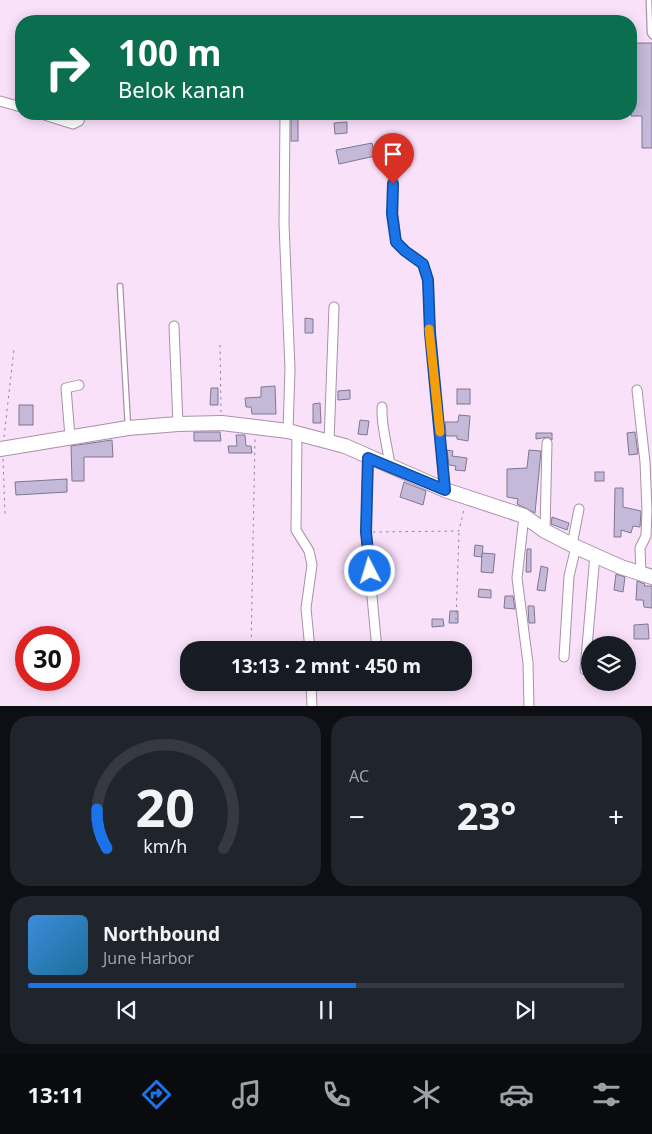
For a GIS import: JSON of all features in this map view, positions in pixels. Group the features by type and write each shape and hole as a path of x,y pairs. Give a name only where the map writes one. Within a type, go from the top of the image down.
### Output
{"main road":[{"path":"1,449 128,428 178,424 222,423 255,425 292,432 345,446 368,458 445,490 524,516 545,531 574,546 646,575"}],"street":[{"path":"0,101 15,105"},
{"path":"61,120 73,124 79,120"},
{"path":"285,120 284,224 296,530 309,552 312,565 306,608 309,641"},
{"path":"393,168 392,214 396,242 423,264 428,280 430,333 445,490"},
{"path":"329,442 334,307"},
{"path":"174,326 178,424"},
{"path":"70,437 66,388 78,385"},
{"path":"637,390 645,462 647,510 646,536 640,548 646,575"},
{"path":"382,407 382,429 388,441 390,467"},
{"path":"545,531 547,443"},
{"path":"368,458 366,532 376,641"},
{"path":"564,657 569,576 578,509"},
{"path":"524,516 516,578 528,663 529,706"},
{"path":"588,636 595,555"},
{"path":"311,691 312,706"}],"lane":[{"path":"649,0 650,33 652,36"},
{"path":"120,286 128,428"}],"path":[{"path":"220,345 222,423"},
{"path":"5,514 1,449 14,349"},
{"path":"252,641 255,425"},
{"path":"456,620 459,531 466,496"},
{"path":"366,532 459,531"}],"building":[{"path":"637,43 652,43 652,148 642,148 642,116 637,116"},
{"path":"291,120 298,120 298,141 291,141"},
{"path":"347,122 347,133 335,134 334,123"},
{"path":"372,143 375,156 339,164 336,150"},
{"path":"305,318 313,319 313,333 305,333"},
{"path":"275,386 276,414 252,414 251,407 246,407 245,398 261,397 261,387"},
{"path":"211,388 218,388 218,405 210,405"},
{"path":"457,389 470,389 470,404 457,404"},
{"path":"350,390 350,399 338,400 338,391"},
{"path":"320,403 321,423 313,423 313,404"},
{"path":"19,405 33,405 33,425 19,425"},
{"path":"459,415 470,416 468,441 457,439 457,436 446,436 445,422 458,422"},
{"path":"360,420 369,421 367,435 358,434"},
{"path":"194,432 220,432 221,441 194,441"},
{"path":"635,432 638,454 629,455 627,433"},
{"path":"536,433 552,433 552,440 548,437 536,439"},
{"path":"236,435 245,435 246,446 251,446 252,453 229,453 228,446 237,446"},
{"path":"112,440 113,457 84,457 84,481 72,481 71,446"},
{"path":"447,450 453,451 452,456 467,458 465,471 455,470 456,466 449,465"},
{"path":"529,450 541,451 535,513 517,504 518,499 507,497 507,469 527,468"},
{"path":"595,472 604,472 604,481 595,481"},
{"path":"67,479 67,492 16,495 15,482"},
{"path":"404,482 426,491 423,505 400,497"},
{"path":"615,488 623,488 623,507 641,511 640,527 633,526 631,533 621,530 621,537 614,537"},
{"path":"552,517 569,523 567,530 551,524"},
{"path":"475,545 483,546 482,557 474,556"},
{"path":"527,549 531,549 531,572 526,572"},
{"path":"482,553 495,554 493,573 481,572"},
{"path":"541,566 548,568 545,591 537,590"},
{"path":"616,574 625,577 623,592 614,590"},
{"path":"637,581 645,584 644,586 652,586 652,608 644,607 643,600 636,600"},
{"path":"479,589 491,590 491,598 478,597"},
{"path":"505,596 513,596 515,609 504,608"},
{"path":"528,606 534,606 535,623 529,623"},
{"path":"450,611 458,611 458,623 449,623"},
{"path":"432,619 443,619 444,626 432,627"},
{"path":"648,624 649,639 636,639 636,636 634,636 634,625"}],"slow traffic":[{"path":"429,329 440,432"}],"route":[{"path":"370,571 366,532 368,458 445,490 430,333 428,280 423,264 396,242 392,214 393,184"}]}
